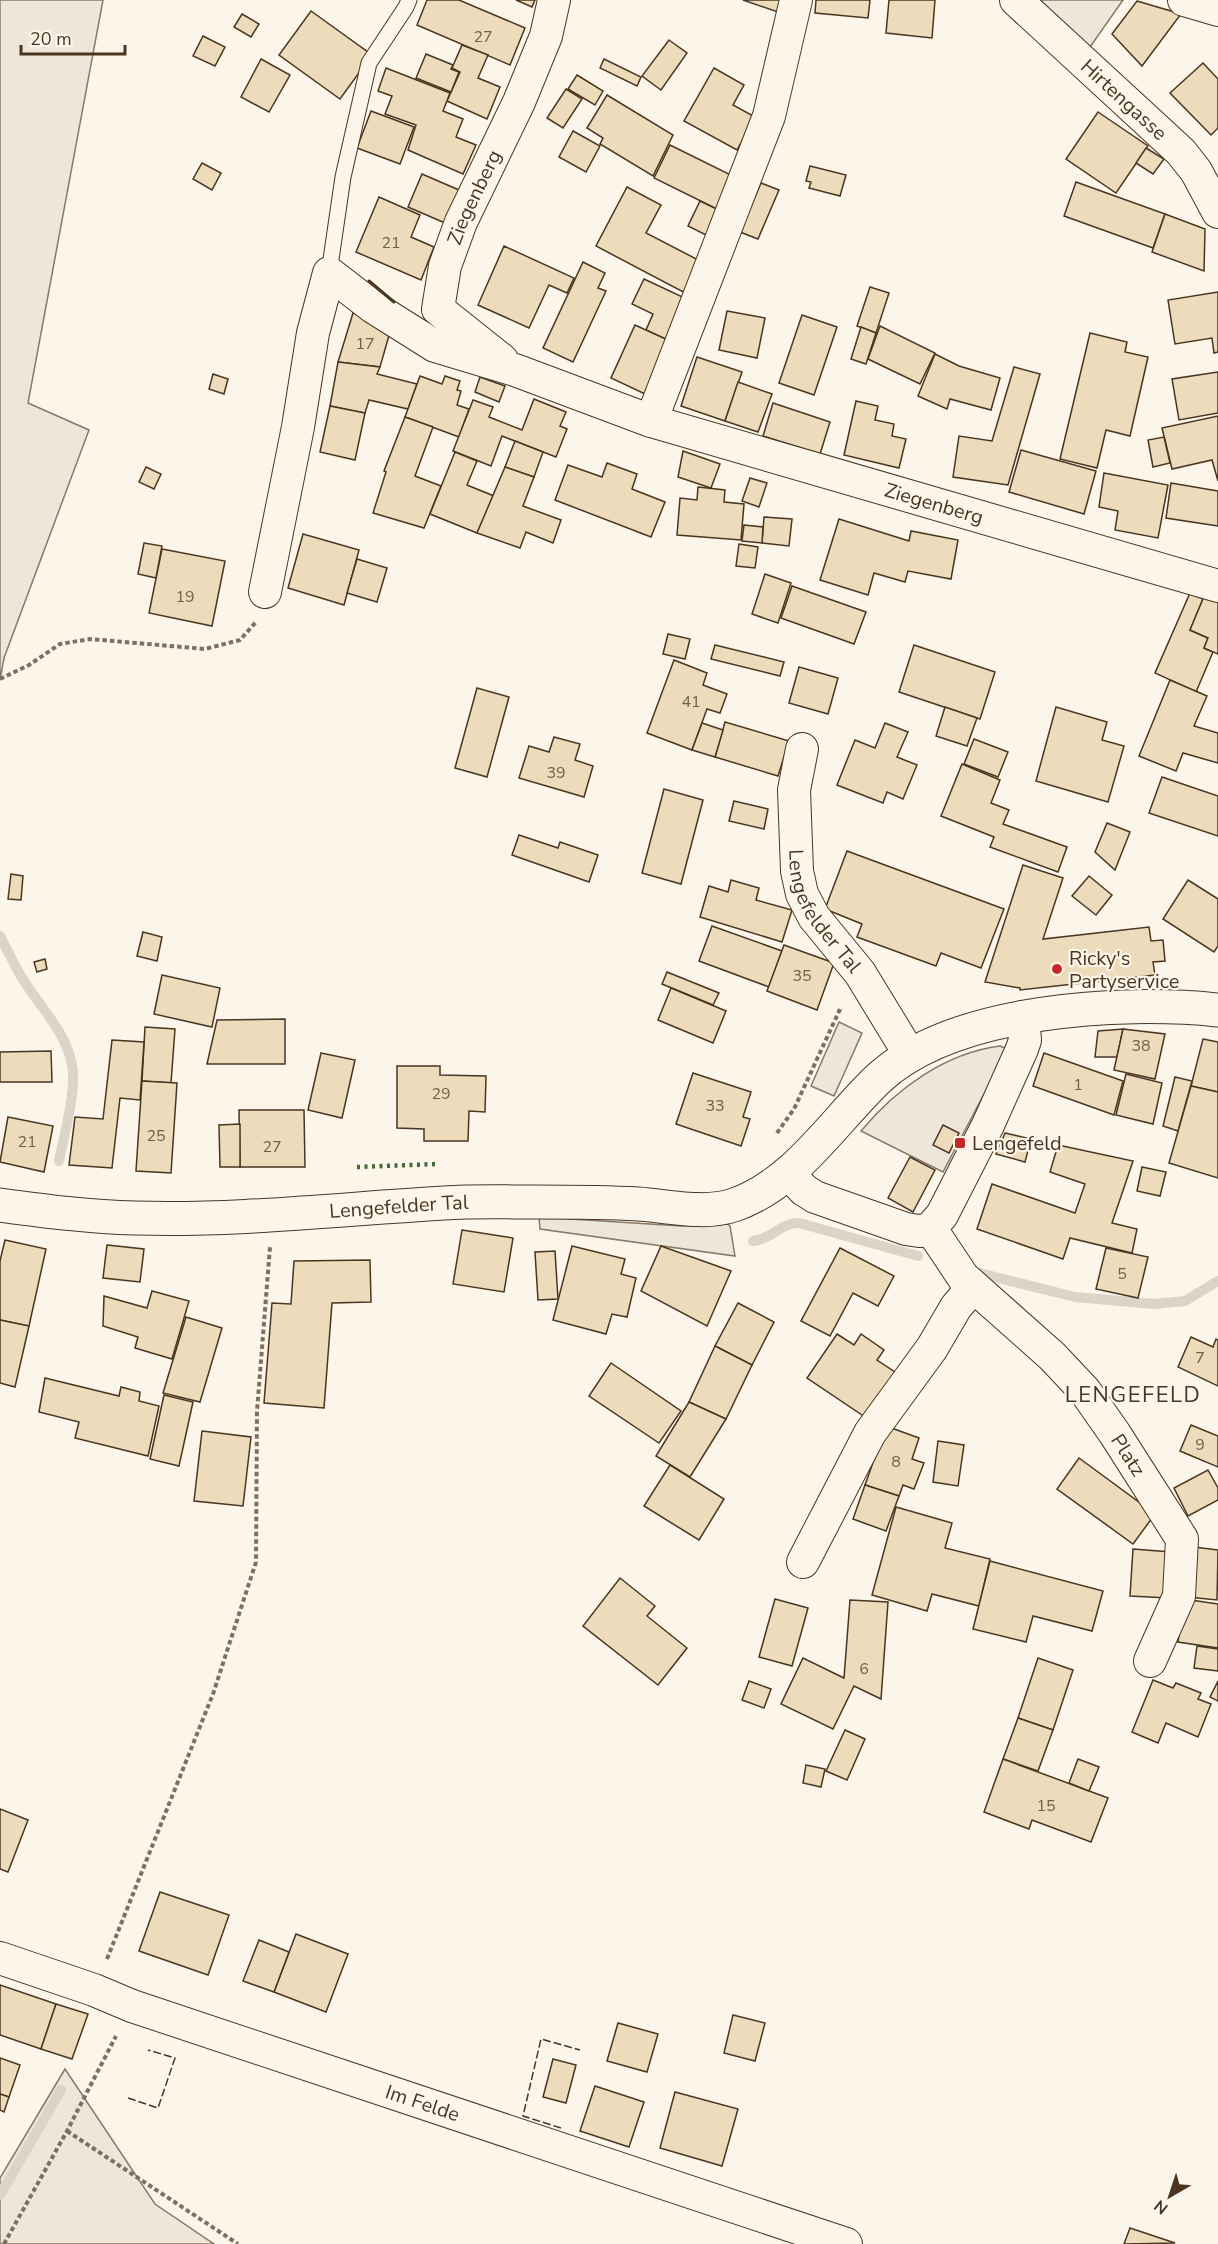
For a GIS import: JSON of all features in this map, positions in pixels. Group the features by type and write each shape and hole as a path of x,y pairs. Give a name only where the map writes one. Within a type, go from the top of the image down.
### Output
{"street":[{"name":"Ziegenberg","path":"515,370 438,309 445,266 460,222 519,102 546,36 554,0"},
{"path":"651,421 769,116 796,0"},
{"name":"Hirtengasse","path":"1016,0 1180,152 1196,171 1218,212"},
{"path":"1184,0 1218,10"},
{"name":"Ziegenberg","path":"329,273 373,307 435,346 515,370 651,421 1218,586"},
{"path":"265,592 298,427 313,333 329,273"},
{"name":"Lengefelder Tal","path":"802,749 794,790 798,881 811,913 860,973 910,1055"},
{"name":"Lengefelder Tal","path":"0,1205 71,1214 134,1218 268,1216 448,1202 635,1204 716,1210 755,1197 788,1173 878,1079 910,1055 958,1035 1023,1017 1059,1012 1135,1007 1218,1010"},
{"path":"788,1173 804,1190 821,1200 906,1228 919,1231 931,1229 942,1215 960,1182 1013,1071 1025,1040 1023,1017"},
{"name":"Platz","path":"931,1229 957,1270 973,1287 1052,1356 1085,1391 1182,1539 1179,1596 1150,1661"},
{"path":"802,1562 870,1433 932,1348 956,1307 973,1287"},
{"name":"Im Felde","path":"0,1958 94,1990 132,2006 846,2244"}],"lane":[{"path":"329,273 343,177 369,63 409,0"}],"path":[{"path":"0,679 29,665 60,644 90,639 206,649 240,640 256,622 265,592"},
{"path":"794,1109 854,977 860,973"},
{"path":"94,1990 213,1694 256,1562 256,1411 271,1255 268,1216"},
{"path":"4,2244 67,2131 132,2006"},
{"path":"67,2131 238,2244"}],"shaded area":[{"path":"0,0 103,0 28,403 89,430 4,658 0,680"},
{"path":"1040,0 1123,0 1090,47"},
{"path":"839,1022 862,1033 834,1096 811,1086"},
{"path":"1000,1046 1007,1049 1005,1054 943,1172 861,1131 890,1101 923,1075 960,1056"},
{"path":"539,1217 681,1226 727,1224 730,1226 735,1256 540,1229"},
{"path":"65,2069 155,2204 214,2244 0,2244 0,2178"}],"building":[{"path":"427,0 459,0 525,28 510,65 417,25"},
{"path":"516,0 535,0 532,7"},
{"path":"743,0 784,0 781,13"},
{"path":"816,0 870,0 868,18 815,13"},
{"path":"889,0 935,0 932,38 886,33"},
{"path":"1137,1 1181,14 1142,66 1112,34"},
{"path":"311,11 372,55 340,99 279,55"},
{"path":"242,14 259,24 251,37 234,27"},
{"path":"203,36 225,47 215,66 193,56"},
{"path":"669,40 687,53 661,90 642,76"},
{"path":"462,45 488,55 478,78 500,87 487,119 447,101 460,72 452,68"},
{"path":"426,54 453,65 451,69 459,72 451,92 416,78"},
{"path":"261,59 290,75 269,112 241,97"},
{"path":"604,59 641,77 637,86 600,68"},
{"path":"1203,63 1218,79 1218,128 1211,135 1170,93"},
{"path":"386,68 450,93 443,111 463,119 456,137 476,145 463,174 408,150 416,125 385,114 392,96 378,91"},
{"path":"714,68 744,85 733,105 755,117 737,150 684,121"},
{"path":"577,75 603,91 595,105 568,89"},
{"path":"566,89 582,99 563,128 547,118"},
{"path":"607,95 673,135 653,176 600,144 603,138 587,128"},
{"path":"371,111 414,127 400,164 357,148"},
{"path":"1098,112 1148,146 1116,193 1066,159"},
{"path":"573,131 600,146 586,172 559,157"},
{"path":"670,145 743,181 727,214 654,178"},
{"path":"1146,148 1164,159 1153,174 1136,163"},
{"path":"202,163 221,173 212,190 193,179"},
{"path":"810,166 846,175 840,196 809,188 811,182 806,181"},
{"path":"422,174 459,190 445,223 408,207"},
{"path":"1076,182 1165,214 1153,248 1064,216"},
{"path":"761,183 779,190 758,239 740,232"},
{"path":"627,187 661,205 646,233 706,264 689,295 596,246"},
{"path":"379,197 420,215 411,237 434,247 421,280 356,252"},
{"path":"700,201 727,214 714,239 688,226"},
{"path":"1165,214 1205,229 1204,271 1152,252"},
{"path":"504,246 574,278 567,293 549,285 529,328 478,305"},
{"path":"583,262 605,273 598,288 606,291 573,362 543,348"},
{"path":"644,279 689,300 670,341 646,330 653,314 632,304"},
{"path":"870,287 889,293 876,333 857,326"},
{"path":"1218,292 1218,352 1214,353 1212,338 1175,344 1168,300"},
{"path":"727,311 765,318 757,358 719,350"},
{"path":"353,313 392,325 380,367 338,362"},
{"path":"802,315 837,327 814,395 779,383"},
{"path":"635,325 670,341 645,394 611,378"},
{"path":"880,326 935,353 920,384 868,359"},
{"path":"861,327 876,333 866,364 851,359"},
{"path":"1090,333 1127,342 1125,352 1148,357 1130,436 1106,430 1097,468 1060,459"},
{"path":"935,354 959,366 1000,378 991,410 950,399 947,409 918,396"},
{"path":"697,357 742,372 725,421 681,406"},
{"path":"338,362 380,367 377,374 417,384 408,409 369,400 365,413 330,406"},
{"path":"1014,367 1040,374 1008,485 953,477 959,436 992,441"},
{"path":"1218,372 1218,413 1179,420 1172,379"},
{"path":"213,374 228,379 224,394 209,389"},
{"path":"420,376 442,384 445,376 460,381 457,390 461,391 457,405 469,409 459,437 405,417"},
{"path":"480,377 505,386 499,402 475,392"},
{"path":"738,382 772,394 758,432 725,421"},
{"path":"534,399 566,412 560,426 567,429 556,457 502,436 491,466 453,451 473,400 493,407 489,417 522,430"},
{"path":"856,401 878,406 875,420 894,424 892,436 906,439 899,468 844,455"},
{"path":"773,403 830,422 820,454 763,436"},
{"path":"330,406 365,413 355,460 320,452"},
{"path":"1218,416 1218,481 1212,460 1172,469 1162,428"},
{"path":"405,417 433,427 415,476 441,486 424,528 373,513 386,472 384,471"},
{"path":"1164,437 1170,463 1153,467 1148,440"},
{"path":"515,441 543,452 534,477 505,467"},
{"path":"1021,450 1096,471 1084,514 1009,492"},
{"path":"683,451 720,464 711,488 678,477"},
{"path":"455,452 477,461 467,485 494,496 477,533 430,514"},
{"path":"607,463 637,474 632,489 665,502 651,537 555,500 568,465 602,477"},
{"path":"146,467 161,474 154,489 139,482"},
{"path":"505,467 534,477 523,506 561,520 553,543 526,532 520,548 477,533"},
{"path":"1104,473 1168,485 1158,538 1115,530 1118,511 1099,507"},
{"path":"750,478 767,483 759,507 742,501"},
{"path":"1171,483 1218,491 1218,526 1166,518"},
{"path":"698,487 725,490 724,502 744,504 741,540 677,535 680,498 697,500"},
{"path":"764,517 792,519 789,546 762,543"},
{"path":"839,519 909,541 911,531 958,540 951,579 908,571 905,582 874,573 868,595 820,580"},
{"path":"744,525 763,527 762,543 742,541"},
{"path":"303,534 359,550 344,605 288,588"},
{"path":"144,543 162,546 156,578 138,574"},
{"path":"739,544 758,547 755,568 736,566"},
{"path":"162,549 225,561 212,626 149,613"},
{"path":"357,559 387,568 377,602 347,593"},
{"path":"765,574 791,583 778,623 752,614"},
{"path":"792,586 866,612 854,644 781,618"},
{"path":"1190,593 1203,599 1190,630 1208,638 1204,648 1213,652 1196,692 1155,673"},
{"path":"1205,594 1218,599 1218,654 1204,648 1208,638 1190,630"},
{"path":"668,634 690,639 685,659 663,654"},
{"path":"715,645 784,662 780,676 711,659"},
{"path":"914,645 995,672 980,719 899,692"},
{"path":"674,660 707,673 703,685 727,694 720,713 707,709 692,750 647,733"},
{"path":"799,667 838,678 828,714 789,703"},
{"path":"1170,680 1207,696 1194,726 1218,733 1218,763 1183,753 1176,771 1139,756"},
{"path":"477,688 509,697 487,777 455,768"},
{"path":"945,707 977,718 967,746 936,736"},
{"path":"1056,707 1107,722 1102,740 1124,746 1108,802 1036,781"},
{"path":"725,722 789,741 778,776 715,757"},
{"path":"702,723 723,730 715,757 692,750"},
{"path":"885,723 908,732 897,757 917,765 903,799 887,792 883,803 837,785 855,740 875,748"},
{"path":"554,737 580,744 575,760 593,766 584,797 519,778 529,746 549,752"},
{"path":"974,739 1008,752 998,777 964,764"},
{"path":"962,764 1000,780 991,803 1009,810 1003,824 1067,847 1058,872 990,847 994,837 941,816"},
{"path":"1162,777 1218,796 1218,836 1149,813"},
{"path":"664,789 703,800 681,884 642,873"},
{"path":"734,801 768,809 764,829 729,821"},
{"path":"1107,823 1130,832 1115,870 1095,852"},
{"path":"519,835 558,848 560,842 598,855 589,882 512,855"},
{"path":"847,851 1004,909 981,968 941,953 936,966 857,937 862,924 825,909"},
{"path":"1023,865 1063,878 1043,939 1149,927 1151,941 1163,940 1165,961 1153,962 1155,975 1020,990 1020,988 985,982"},
{"path":"11,874 23,876 21,900 8,899"},
{"path":"1089,876 1112,895 1096,915 1072,896"},
{"path":"731,880 759,888 756,900 792,910 782,942 700,917 709,886 728,892"},
{"path":"1188,880 1218,899 1218,946 1214,952 1163,919"},
{"path":"712,926 782,951 769,987 699,961"},
{"path":"143,932 162,937 157,961 137,956"},
{"path":"784,945 834,963 817,1010 767,991"},
{"path":"45,959 47,969 37,972 34,962"},
{"path":"667,972 719,993 713,1005 662,984"},
{"path":"162,975 220,988 212,1027 154,1014"},
{"path":"671,988 726,1011 713,1043 658,1020"},
{"path":"285,1019 285,1064 207,1064 217,1020"},
{"path":"145,1027 175,1029 171,1083 142,1081"},
{"path":"1123,1029 1117,1057 1095,1057 1098,1031"},
{"path":"1123,1029 1165,1034 1155,1079 1114,1070"},
{"path":"1203,1039 1218,1042 1218,1092 1191,1086"},
{"path":"112,1040 144,1042 140,1100 120,1098 112,1168 69,1165 75,1117 103,1119"},
{"path":"51,1051 52,1082 0,1082 0,1052"},
{"path":"321,1053 355,1060 342,1118 308,1110"},
{"path":"1044,1053 1123,1081 1114,1115 1033,1086"},
{"path":"397,1066 440,1066 440,1075 486,1076 485,1112 469,1111 468,1141 424,1141 424,1129 397,1128"},
{"path":"693,1073 751,1092 743,1117 750,1119 741,1146 676,1124"},
{"path":"1126,1074 1162,1083 1153,1124 1116,1115"},
{"path":"1175,1077 1192,1081 1178,1131 1163,1126"},
{"path":"142,1081 177,1083 171,1173 136,1171"},
{"path":"1191,1086 1218,1092 1218,1178 1169,1163"},
{"path":"239,1110 304,1110 305,1167 240,1167"},
{"path":"8,1117 53,1126 44,1172 0,1162"},
{"path":"240,1124 240,1167 220,1167 219,1125"},
{"path":"943,1125 959,1133 949,1153 933,1145"},
{"path":"1005,1133 1031,1139 1025,1162 996,1154"},
{"path":"1058,1145 1133,1161 1112,1223 1137,1229 1132,1253 1070,1238 1063,1259 977,1229 992,1184 1075,1213 1085,1184 1050,1172"},
{"path":"910,1157 935,1170 913,1212 888,1198"},
{"path":"1142,1167 1166,1172 1160,1196 1137,1191"},
{"path":"462,1230 513,1238 504,1292 453,1284"},
{"path":"5,1240 46,1249 29,1326 0,1320 0,1261"},
{"path":"107,1245 144,1249 140,1282 103,1278"},
{"path":"572,1246 625,1259 621,1274 636,1278 627,1317 612,1314 606,1334 553,1320"},
{"path":"661,1246 731,1271 707,1326 641,1291"},
{"path":"840,1248 894,1276 878,1306 853,1293 830,1336 801,1321"},
{"path":"1106,1248 1148,1257 1138,1298 1096,1289"},
{"path":"555,1251 558,1299 538,1300 535,1252"},
{"path":"370,1260 371,1302 332,1303 324,1408 264,1403 272,1303 291,1304 294,1261"},
{"path":"152,1291 189,1301 172,1359 135,1348 138,1337 103,1326 104,1296 147,1308"},
{"path":"738,1303 774,1322 752,1365 715,1346"},
{"path":"186,1317 222,1328 200,1402 163,1393"},
{"path":"0,1320 29,1326 15,1387 0,1383"},
{"path":"837,1334 854,1345 861,1334 884,1350 877,1360 901,1376 871,1421 807,1378"},
{"path":"1191,1337 1213,1347 1216,1339 1218,1340 1218,1386 1178,1367"},
{"path":"715,1346 752,1365 726,1419 689,1402"},
{"path":"611,1363 681,1411 659,1443 589,1396"},
{"path":"45,1378 119,1396 121,1387 140,1392 139,1401 159,1406 148,1456 75,1438 79,1422 39,1412"},
{"path":"164,1395 193,1402 179,1466 150,1459"},
{"path":"689,1402 726,1419 690,1477 656,1456"},
{"path":"1191,1425 1218,1436 1218,1467 1180,1451"},
{"path":"886,1426 919,1438 912,1459 924,1463 914,1489 903,1485 899,1496 865,1485"},
{"path":"202,1431 251,1437 243,1506 194,1501"},
{"path":"938,1441 964,1445 958,1486 933,1482"},
{"path":"1079,1458 1155,1514 1133,1544 1057,1489"},
{"path":"670,1465 724,1499 699,1540 644,1506"},
{"path":"1208,1470 1218,1488 1218,1500 1188,1516 1174,1488"},
{"path":"865,1485 899,1496 886,1531 853,1519"},
{"path":"896,1507 952,1523 945,1548 990,1559 979,1606 932,1594 927,1611 872,1595"},
{"path":"1194,1547 1218,1550 1217,1600 1188,1597"},
{"path":"1133,1549 1171,1552 1168,1598 1130,1596"},
{"path":"990,1561 1103,1591 1092,1631 1033,1616 1026,1642 973,1629"},
{"path":"620,1578 655,1606 647,1616 687,1648 658,1685 583,1626"},
{"path":"775,1599 808,1608 792,1666 759,1657"},
{"path":"1184,1599 1218,1604 1218,1648 1178,1642"},
{"path":"850,1600 888,1602 881,1699 854,1686 833,1729 781,1704 803,1658 844,1678"},
{"path":"1197,1646 1218,1649 1218,1671 1194,1668"},
{"path":"1038,1658 1073,1670 1053,1730 1018,1718"},
{"path":"1153,1680 1173,1688 1176,1683 1201,1693 1198,1699 1211,1704 1198,1737 1166,1723 1158,1743 1132,1732"},
{"path":"749,1681 771,1689 764,1708 742,1700"},
{"path":"1218,1681 1218,1701 1210,1697"},
{"path":"1018,1718 1053,1730 1038,1771 1003,1759"},
{"path":"845,1730 865,1739 847,1780 826,1771"},
{"path":"1003,1759 1108,1798 1091,1842 1032,1820 1029,1829 984,1812"},
{"path":"1078,1759 1099,1767 1089,1791 1069,1783"},
{"path":"806,1765 825,1769 821,1787 803,1783"},
{"path":"0,1809 28,1820 8,1872 0,1869"},
{"path":"160,1892 229,1915 208,1975 139,1951"},
{"path":"296,1934 348,1954 326,2012 274,1992"},
{"path":"259,1940 289,1952 274,1992 243,1981"},
{"path":"0,1985 56,2004 41,2049 0,2035"},
{"path":"56,2004 88,2014 72,2059 41,2049"},
{"path":"733,2015 765,2023 755,2061 724,2053"},
{"path":"618,2023 658,2034 647,2072 607,2061"},
{"path":"0,2058 20,2065 9,2097 0,2094"},
{"path":"553,2059 576,2065 566,2103 543,2097"},
{"path":"595,2086 644,2102 629,2147 580,2131"},
{"path":"675,2092 738,2109 722,2166 660,2148"},
{"path":"0,2094 9,2097 4,2112 0,2110"},
{"path":"1130,2228 1175,2243 1124,2244"}],"waterway":[{"path":"0,936 24,981 59,1031 69,1053 73,1087 59,1161"},
{"path":"753,1241 765,1238 787,1225 799,1223 918,1256"},
{"path":"971,1271 1075,1297 1154,1304 1185,1301 1218,1281"},
{"path":"0,2195 61,2090"}],"hedge":[{"path":"357,1167 437,1164"}],"fence":[{"path":"561,2128 523,2116 541,2039 580,2050"},
{"path":"128,2098 158,2108 175,2058 148,2050"}],"wall":[{"path":"369,281 394,302"}],"place":[{"name":"Ricky's Partyservice","path":"1057,969"},
{"name":"Lengefeld","path":"960,1143"}],"district":[{"name":"LENGEFELD","path":"1133,1394"}]}
